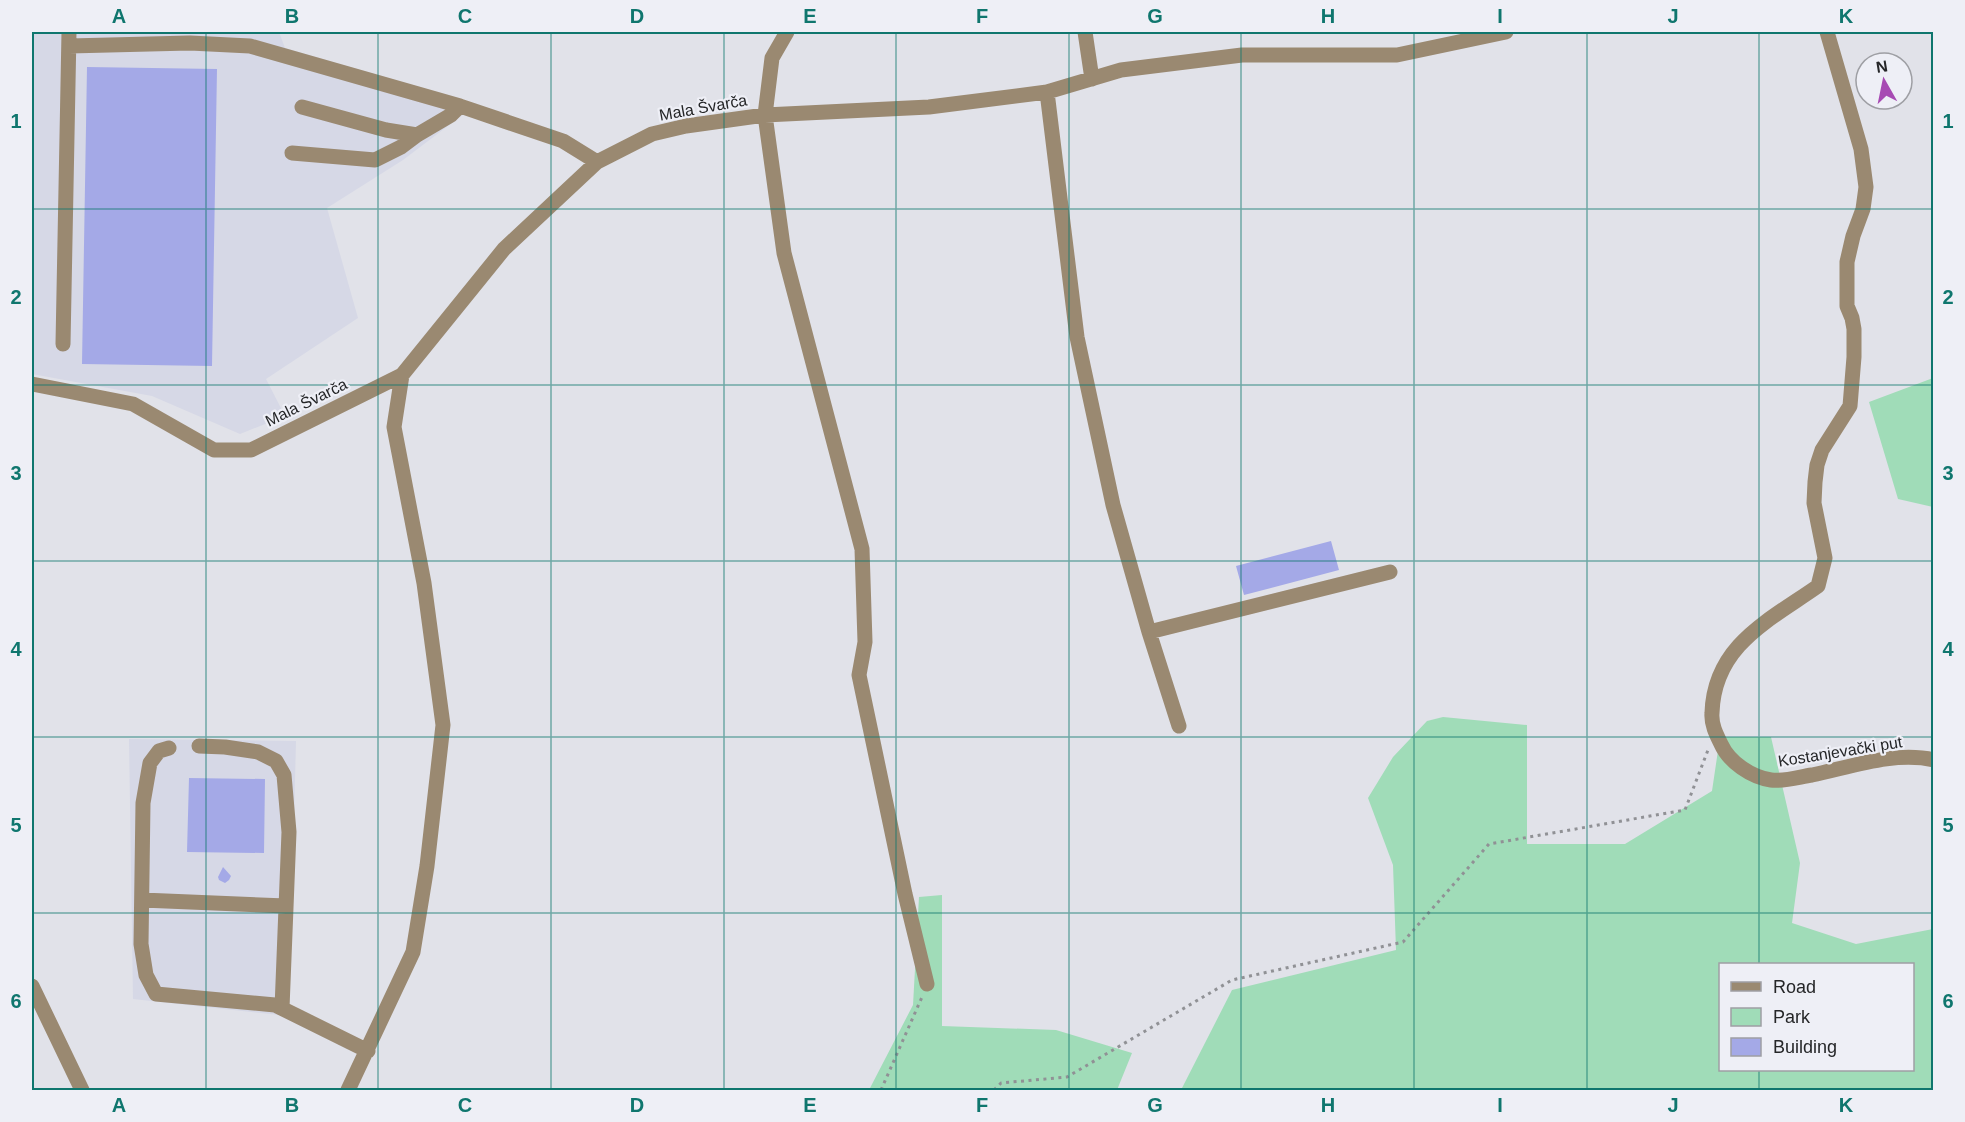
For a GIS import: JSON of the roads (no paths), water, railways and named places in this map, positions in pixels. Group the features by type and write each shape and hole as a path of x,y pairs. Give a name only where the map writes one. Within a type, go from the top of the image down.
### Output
{"street":[{"path":"787,32 772,58 765,115 784,253 862,549 865,642 859,675 905,894 927,984"},
{"path":"1085,32 1092,79"},
{"name":"Mala Švarča","path":"32,384 133,404 214,450 251,450 402,375 504,249 597,162 652,134 686,126 765,115 929,107 1047,92 1121,70 1242,54 1397,55 1506,32"},
{"name":"Kostanjevački put","path":"1827,32 1859,140 1866,188 1863,209 1847,262 1847,306 1854,329 1850,406 1822,450 1817,465 1814,503 1825,558 1818,586 1773,615 1745,637 1728,659 1713,694 1712,719 1725,754 1758,777 1773,780 1795,778 1900,757 1934,760"},
{"path":"63,344 69,39 190,37 250,46 460,106 563,141 597,162"},
{"path":"1047,92 1077,337 1113,505 1149,632 1179,726"},
{"path":"292,153 375,160 451,116 460,106"},
{"path":"302,107 386,130 417,135"},
{"path":"348,1090 413,952 427,866 443,725 424,583 394,427 402,375"},
{"path":"1149,632 1390,572"},
{"path":"200,746 258,752 276,761 284,775 289,832 282,1008"},
{"path":"169,748 159,751 150,763 143,803 141,944 146,975 156,993 275,1005 368,1051"},
{"path":"142,900 286,906"},
{"path":"32,986 82,1090"}]}
